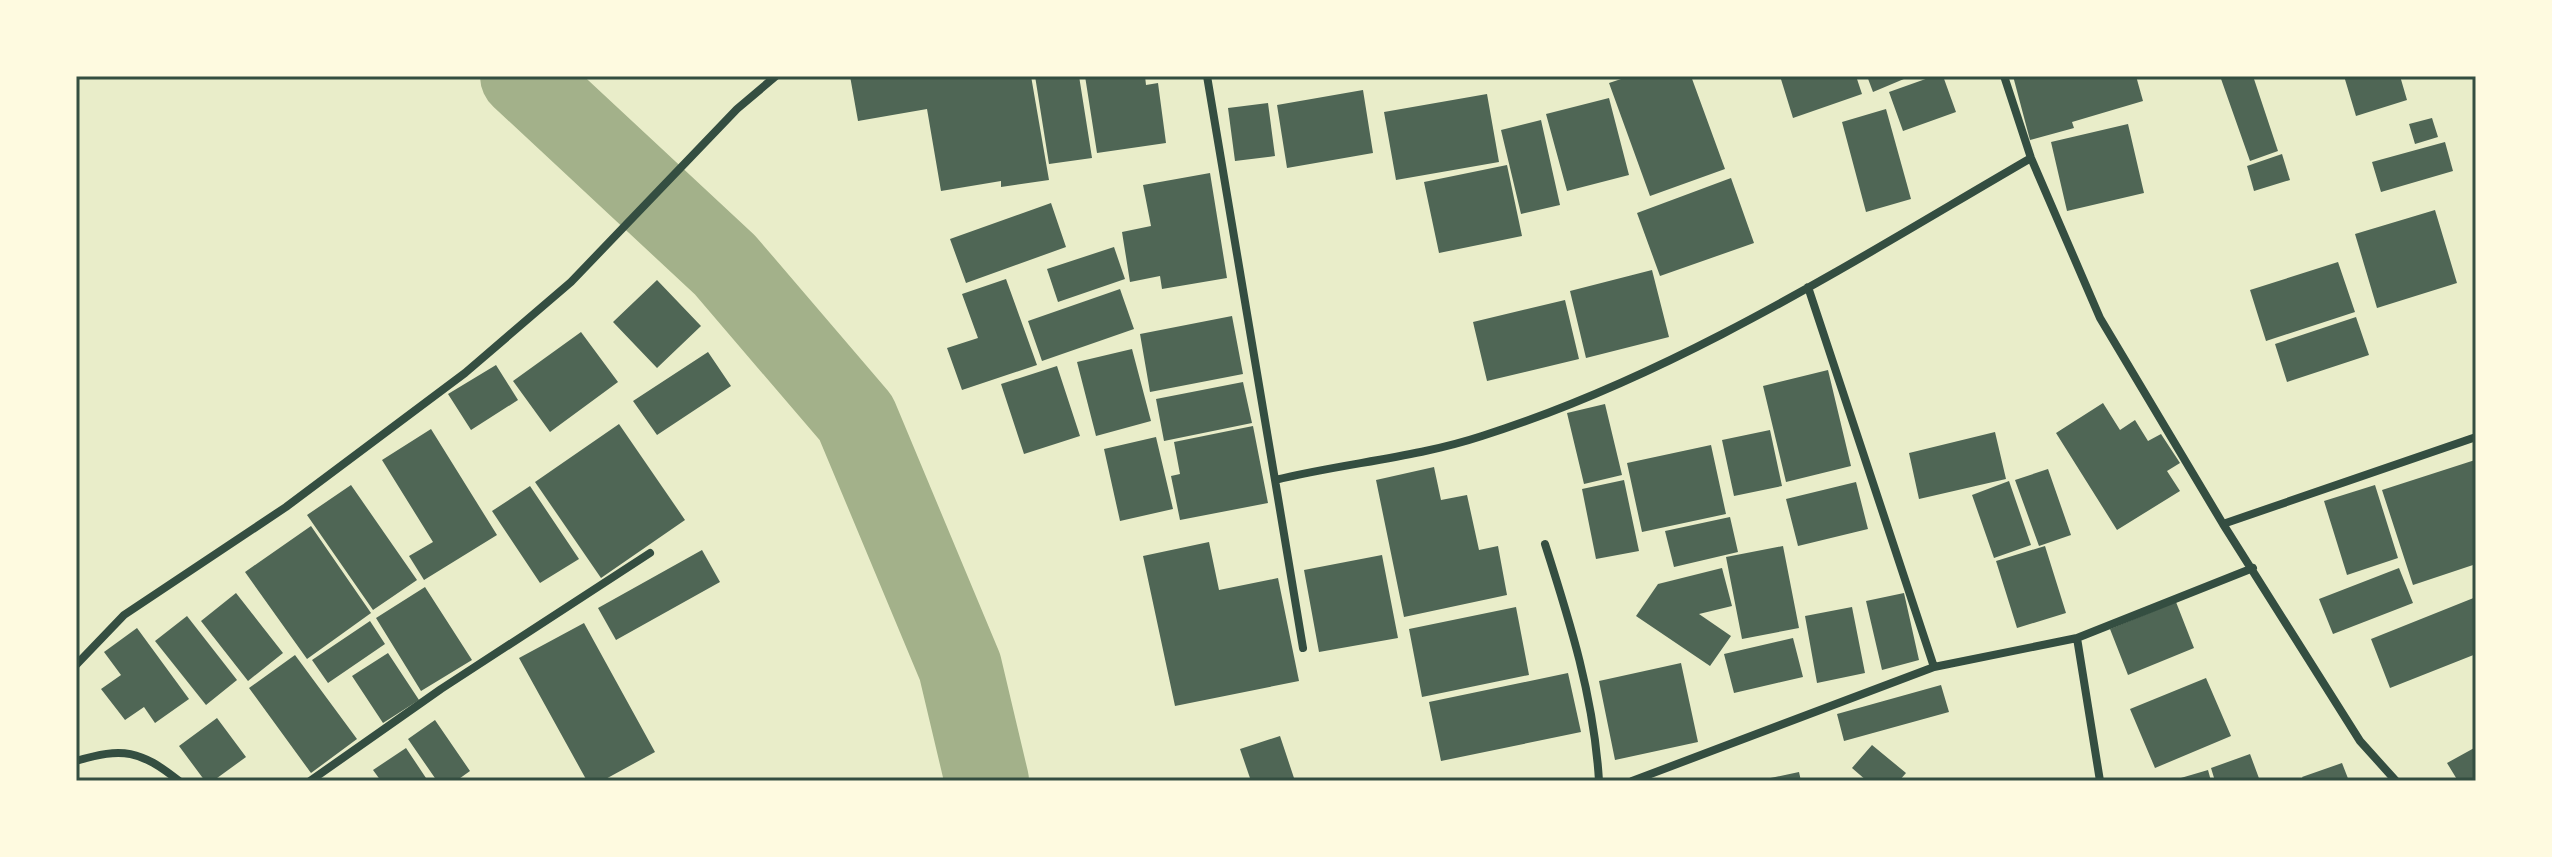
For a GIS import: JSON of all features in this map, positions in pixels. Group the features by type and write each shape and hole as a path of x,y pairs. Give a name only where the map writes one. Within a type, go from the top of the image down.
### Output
{"street":[{"path":"76,665 124,615 286,507 465,373 571,282 737,109 776,76"},
{"path":"1207,76 1303,648"},
{"path":"2004,76 2031,158 2100,318 2223,524 2360,741 2396,781"},
{"path":"1275,480 1408,455 1482,437 1654,367 1808,287 2031,158"},
{"path":"1808,287 1934,667"},
{"path":"2223,524 2476,437"},
{"path":"1545,544 1581,657 1597,742 1599,781"},
{"path":"310,781 441,689 650,553"},
{"path":"1632,781 1934,667 2077,638 2253,568"},
{"path":"2077,638 2100,781"},
{"path":"76,761 113,750 137,755 179,781"}],"building":[{"path":"850,76 1031,76 1049,180 1001,187 1001,181 941,191 927,109 858,121"},
{"path":"1035,76 1079,76 1092,158 1049,164"},
{"path":"1085,76 1145,76 1146,85 1158,83 1166,143 1097,153"},
{"path":"1630,76 1691,76 1725,169 1650,196 1609,83"},
{"path":"1780,76 1856,76 1862,94 1793,118"},
{"path":"1867,76 1911,76 1873,92"},
{"path":"1934,76 1943,76 1956,112 1903,131 1889,92"},
{"path":"2013,76 2136,76 2143,101 2072,122 2074,128 2030,140"},
{"path":"2220,76 2253,76 2278,151 2250,161"},
{"path":"2344,76 2400,76 2407,100 2356,116"},
{"path":"1363,90 1373,153 1287,168 1277,105"},
{"path":"1487,94 1499,162 1396,180 1384,112"},
{"path":"1609,98 1629,175 1567,191 1546,114"},
{"path":"1268,103 1275,156 1235,161 1228,108"},
{"path":"1886,109 1911,199 1866,212 1842,122"},
{"path":"2432,118 2438,137 2415,144 2409,124"},
{"path":"1541,120 1560,205 1521,214 1501,130"},
{"path":"2128,124 2144,193 2067,211 2051,142"},
{"path":"2445,142 2453,171 2381,192 2372,162"},
{"path":"2282,154 2290,180 2254,191 2247,166"},
{"path":"1507,165 1522,236 1439,253 1424,182"},
{"path":"1210,173 1227,278 1162,289 1160,276 1130,282 1122,232 1151,226 1143,185"},
{"path":"1731,178 1754,243 1660,276 1637,213"},
{"path":"1051,203 1066,247 966,283 950,239"},
{"path":"2435,210 2457,283 2377,308 2355,234"},
{"path":"1114,247 1125,279 1058,302 1047,269"},
{"path":"2338,262 2355,312 2266,341 2250,290"},
{"path":"1652,270 1669,337 1586,358 1570,291"},
{"path":"1006,279 1037,365 962,390 947,348 978,338 962,294"},
{"path":"657,280 701,326 657,368 613,322"},
{"path":"1120,289 1134,329 1042,361 1028,321"},
{"path":"1565,300 1579,359 1487,381 1473,322"},
{"path":"1232,316 1243,374 1150,392 1140,334"},
{"path":"2356,317 2369,355 2287,382 2275,344"},
{"path":"581,332 618,382 550,432 513,381"},
{"path":"1132,349 1151,421 1096,436 1077,362"},
{"path":"708,352 731,386 657,435 633,401"},
{"path":"496,365 518,400 471,430 448,394"},
{"path":"1057,366 1080,436 1024,454 1001,384"},
{"path":"1828,370 1851,466 1786,482 1763,386"},
{"path":"1243,382 1252,423 1164,441 1156,399"},
{"path":"2103,403 2120,430 2135,420 2148,441 2161,434 2180,463 2167,471 2180,491 2117,530 2056,433"},
{"path":"1605,404 1622,475 1584,484 1567,413"},
{"path":"619,424 685,520 601,578 535,482"},
{"path":"1253,426 1268,503 1180,520 1171,476 1180,474 1174,442"},
{"path":"431,429 497,535 424,580 409,556 433,542 382,460"},
{"path":"1770,430 1782,486 1734,496 1722,440"},
{"path":"1995,432 2006,479 1919,499 1909,453"},
{"path":"1156,437 1173,509 1120,521 1104,449"},
{"path":"1711,445 1726,514 1642,532 1627,463"},
{"path":"2475,460 2476,564 2413,585 2382,490"},
{"path":"1434,467 1441,500 1467,495 1479,550 1498,546 1507,595 1404,617 1376,480"},
{"path":"2048,469 2071,535 2039,546 2015,480"},
{"path":"1624,480 1639,551 1596,559 1582,489"},
{"path":"2009,481 2031,545 1994,558 1972,495"},
{"path":"1856,482 1868,529 1798,546 1786,499"},
{"path":"351,485 417,580 373,610 307,515"},
{"path":"2375,485 2398,558 2347,575 2324,501"},
{"path":"530,486 579,559 540,583 492,511"},
{"path":"1730,517 1738,552 1674,567 1665,531"},
{"path":"311,526 371,613 307,659 245,572"},
{"path":"1209,542 1219,590 1278,578 1299,681 1175,706 1143,556"},
{"path":"1783,546 1799,628 1742,639 1726,557"},
{"path":"2045,546 2066,613 2017,628 1996,561"},
{"path":"702,550 720,582 616,640 598,608"},
{"path":"1382,555 1398,638 1319,652 1304,570"},
{"path":"1722,568 1732,606 1699,614 1731,636 1710,666 1636,616 1658,584"},
{"path":"2399,568 2413,603 2333,634 2319,599"},
{"path":"425,587 472,660 421,691 376,618"},
{"path":"236,593 283,653 248,681 201,621"},
{"path":"1904,593 1919,660 1882,670 1866,601"},
{"path":"2476,597 2476,654 2390,688 2371,639"},
{"path":"2176,602 2194,648 2128,675 2110,629"},
{"path":"1516,607 1529,675 1422,697 1409,629"},
{"path":"1852,607 1865,673 1817,683 1805,616"},
{"path":"187,616 237,680 206,705 155,641"},
{"path":"370,621 385,644 328,683 312,660"},
{"path":"584,623 655,752 602,781 587,781 519,658"},
{"path":"137,628 189,699 155,723 144,707 125,720 101,689 121,675 104,652"},
{"path":"1793,638 1803,677 1734,693 1724,654"},
{"path":"388,653 419,700 383,723 352,676"},
{"path":"295,655 357,739 311,773 249,688"},
{"path":"1681,663 1698,742 1615,760 1599,681"},
{"path":"1568,673 1581,732 1441,761 1429,702"},
{"path":"2206,678 2231,736 2155,768 2130,709"},
{"path":"1941,685 1949,712 1844,741 1837,714"},
{"path":"217,718 246,757 213,781 205,781 179,746"},
{"path":"435,720 470,771 456,781 437,781 408,739"},
{"path":"1280,736 1295,781 1251,781 1240,749"},
{"path":"1872,745 1906,773 1899,781 1867,781 1852,768"},
{"path":"2476,747 2476,781 2458,781 2447,763"},
{"path":"406,748 428,781 381,781 373,770"},
{"path":"2250,754 2260,781 2215,781 2211,768"},
{"path":"2342,763 2349,781 2304,781 2302,777"},
{"path":"2208,770 2211,781 2174,781 2174,780"},
{"path":"1799,772 1801,781 1761,781 1761,780"}],"waterway":[{"path":"522,76 725,265 856,418 960,667 987,781"}]}
